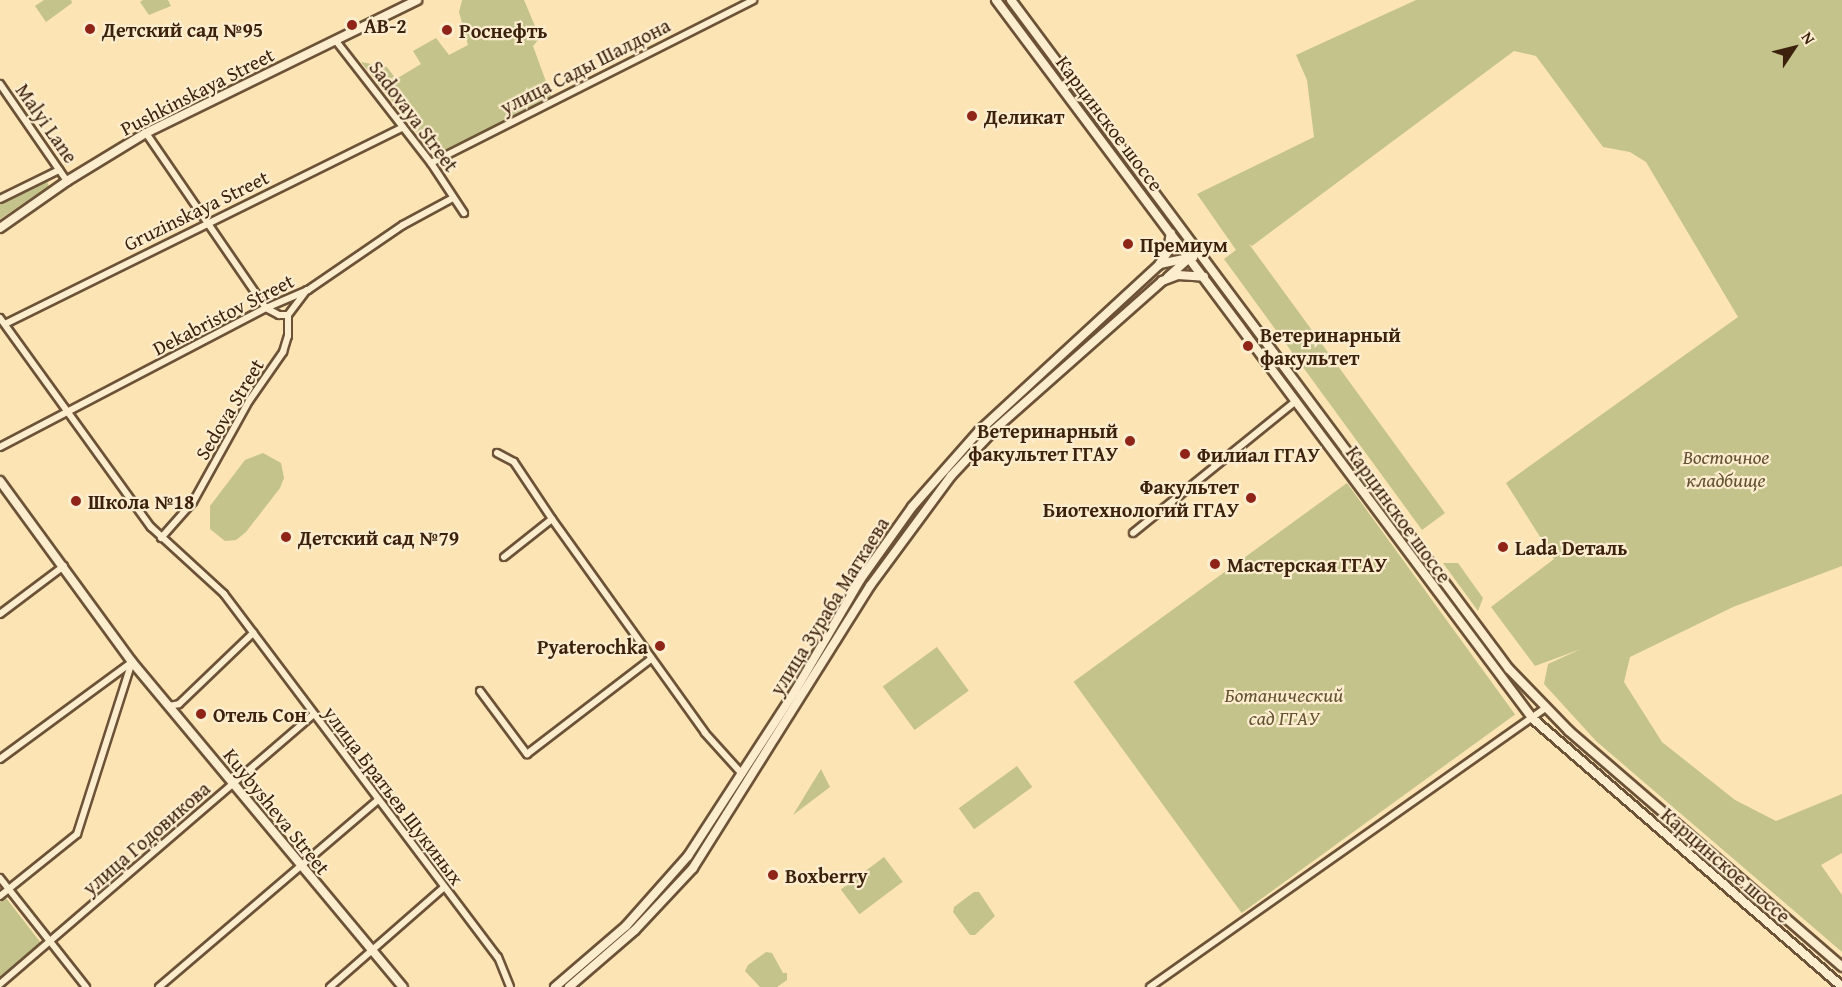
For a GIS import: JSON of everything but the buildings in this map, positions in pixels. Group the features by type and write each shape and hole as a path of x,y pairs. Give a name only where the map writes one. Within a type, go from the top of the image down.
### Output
{"main road":[{"name":"Карцинское шоссе","path":"996,0 1533,719 1842,987"},
{"name":"Карцинское шоссе","path":"1011,0 1509,669 1545,708 1842,967"},
{"name":"улица Зураба Магкаева","path":"555,987 626,926 671,876 742,774 860,580 912,507 979,431 1159,265 1168,251 1171,233"},
{"path":"1190,257 1191,240"},
{"name":"улица Зураба Магкаева","path":"569,987 635,930 693,868 870,586 930,501 995,429 1190,257"},
{"path":"1159,265 1190,257 1209,264"},
{"path":"1167,277 1205,278"}],"street":[{"name":"улица Сады Шалдона","path":"431,163 753,0"},
{"name":"Pushkinskaya Street","path":"0,228 67,181 147,133 336,41 412,1"},
{"name":"Sadovaya Street","path":"336,41 431,163 464,213"},
{"name":"Malyi Lane","path":"0,84 67,181"},
{"name":"Gruzinskaya Street","path":"5,324 403,127"},
{"path":"147,133 266,308 288,315 308,290"},
{"path":"0,199 59,170"},
{"name":"Dekabristov Street","path":"0,447 266,308 308,290 403,225 453,198"},
{"name":"Sedova Street","path":"161,538 193,502 249,401 283,352 288,336 288,315"},
{"name":"улица Братьев Щукиных","path":"0,318 67,413 161,538 224,594 377,801 498,957 510,987"},
{"path":"1133,533 1296,401"},
{"path":"497,453 514,462 705,733 742,774"},
{"name":"Kuybysheva Street","path":"0,481 132,662 403,987"},
{"path":"504,557 552,519"},
{"path":"0,614 64,567"},
{"path":"860,580 870,586"},
{"path":"170,706 179,704 253,633"},
{"path":"480,691 527,754 651,659"},
{"path":"0,759 132,662"},
{"path":"0,896 77,834 132,662"},
{"path":"1150,987 1533,719 1545,708"},
{"name":"улица Годовикова","path":"0,984 313,715"},
{"path":"159,987 377,801"},
{"path":"0,878 86,987"},
{"path":"330,987 443,888"}],"green space":[{"path":"44,0 71,0 72,3 46,22 35,6"},
{"path":"168,0 171,6 149,15 140,2"},
{"path":"462,0 524,0 540,38 533,46 552,98 435,155 361,62 387,67 396,79 421,64 413,51 436,38 449,55 468,45 459,12"},
{"name":"Восточное кладбище","path":"1416,0 1842,0 1842,566 1733,607 1630,657 1624,682 1662,742 1735,800 1776,821 1842,794 1842,853 1821,865 1842,895 1842,952 1596,741 1544,684 1548,664 1581,649 1535,666 1491,607 1554,559 1506,483 1738,317 1646,162 1630,152 1603,147 1536,56 1514,51 1252,246 1249,244 1445,513 1422,530 1224,259 1236,250 1197,194 1314,137 1307,80 1296,55"},
{"path":"45,177 49,186 0,219 0,196"},
{"path":"263,453 281,463 284,478 280,488 246,532 236,540 225,541 210,529 210,506 245,460"},
{"name":"Ботанический сад ГГАУ","path":"1347,483 1515,714 1242,913 1074,682"},
{"path":"1443,563 1458,563 1483,598 1478,611"},
{"path":"937,647 969,691 915,730 883,686"},
{"path":"1017,766 1032,787 974,829 959,808"},
{"path":"821,769 830,787 793,815"},
{"path":"884,857 903,882 860,914 841,889"},
{"path":"974,892 979,892 995,916 975,935 970,935 953,912 954,907"},
{"path":"6,898 41,943 0,978 0,902"},
{"path":"766,952 772,953 783,973 787,973 787,980 777,987 760,987 745,971 748,965"}],"place":[{"name":"АВ-2","path":"352,25"},
{"name":"Детский сад №95","path":"90,29"},
{"name":"Роснефть","path":"447,30"},
{"name":"Деликат","path":"972,116"},
{"name":"Премиум","path":"1128,244"},
{"name":"Ветеринарный факультет","path":"1248,346"},
{"name":"Ветеринарный факультет ГГАУ","path":"1130,441"},
{"name":"Филиал ГГАУ","path":"1185,454"},
{"name":"Факультет Биотехнологий ГГАУ","path":"1251,498"},
{"name":"Школа №18","path":"76,501"},
{"name":"Детский сад №79","path":"286,537"},
{"name":"Lada Dеталь","path":"1503,547"},
{"name":"Мастерская ГГАУ","path":"1215,564"},
{"name":"Pyaterochka","path":"660,646"},
{"name":"Отель Сон","path":"201,714"},
{"name":"Boxberry","path":"773,875"}]}
